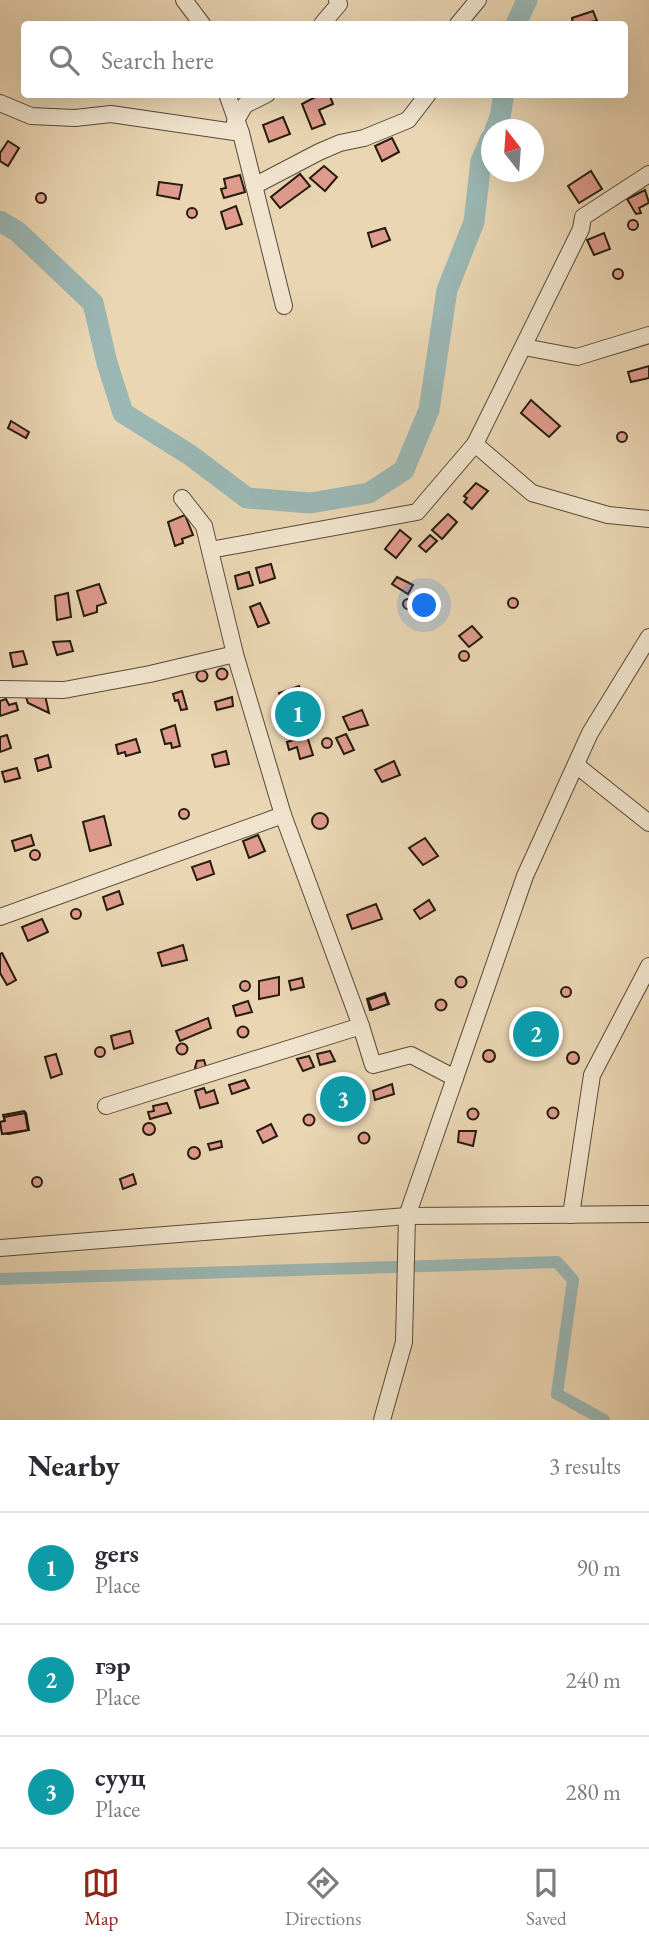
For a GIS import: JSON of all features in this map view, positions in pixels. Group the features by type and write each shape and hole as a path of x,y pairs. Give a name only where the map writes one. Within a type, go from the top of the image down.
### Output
{"street":[{"path":"184,0 200,21"},
{"path":"325,21 339,4 337,0"},
{"path":"460,21 478,0"},
{"path":"228,98 284,306"},
{"path":"238,128 245,105 259,98"},
{"path":"254,186 319,152 408,120 425,98"},
{"path":"0,103 31,116 75,118 111,114 238,128"},
{"path":"210,550 417,512 475,444 581,229 583,217 649,174"},
{"path":"524,347 577,357 649,335"},
{"path":"475,444 532,493 608,515 649,519"},
{"path":"182,498 204,526 235,653 283,815 373,1065 411,1055 455,1078"},
{"path":"382,1420 404,1342 407,1216 525,876 590,733 649,637"},
{"path":"0,689 64,690 150,674 235,653"},
{"path":"576,765 649,823"},
{"path":"0,917 283,815"},
{"path":"571,1215 592,1075 649,966"},
{"path":"106,1106 361,1026"},
{"path":"0,1248 407,1216 649,1214"}],"building":[{"path":"593,11 597,21 572,21 572,18"},
{"path":"313,98 331,98 333,104 319,110 325,124 312,129 302,104"},
{"path":"283,117 290,134 269,142 263,125"},
{"path":"392,138 399,152 382,161 375,146"},
{"path":"8,141 19,148 8,166 0,161 0,153"},
{"path":"324,166 337,177 325,191 310,178"},
{"path":"591,171 602,189 579,203 568,186"},
{"path":"300,174 310,186 280,208 271,197"},
{"path":"240,175 245,192 224,198 221,189 226,188 224,179"},
{"path":"159,182 182,185 179,199 157,195"},
{"path":"645,190 649,203 639,208 641,213 636,214 627,199"},
{"path":"41,193 45,194 45,202 41,203 37,202 36,198 37,194"},
{"path":"236,206 242,224 226,229 221,212"},
{"path":"192,208 196,209 196,217 192,218 188,217 187,213 188,209"},
{"path":"633,220 637,221 637,229 633,230 629,229 628,225 629,221"},
{"path":"385,228 390,240 372,247 368,233"},
{"path":"604,233 610,249 594,255 587,240"},
{"path":"618,269 622,270 622,278 618,279 614,278 613,274 614,270"},
{"path":"649,366 649,378 631,382 628,372"},
{"path":"531,400 560,426 549,437 521,413"},
{"path":"11,421 29,432 26,438 8,428"},
{"path":"622,432 626,433 626,441 622,442 618,441 617,437 618,433"},
{"path":"476,483 488,491 472,509 464,502 467,498 464,496"},
{"path":"448,514 457,522 442,539 432,530"},
{"path":"185,515 193,535 182,539 183,543 175,546 168,522"},
{"path":"400,530 411,539 396,558 385,549"},
{"path":"430,535 437,541 426,552 419,546"},
{"path":"271,564 275,578 260,583 256,568"},
{"path":"249,572 253,585 238,589 235,576"},
{"path":"397,577 413,585 408,594 392,584"},
{"path":"99,584 106,603 97,606 97,612 84,616 77,591"},
{"path":"68,593 71,617 57,620 55,596"},
{"path":"513,598 517,599 517,607 513,608 509,607 508,603 509,599"},
{"path":"408,599 412,600 412,608 408,609 404,608 403,604 404,600"},
{"path":"260,603 269,623 258,627 250,607"},
{"path":"472,626 482,637 469,647 459,636"},
{"path":"70,641 73,651 57,655 53,642"},
{"path":"23,651 27,664 13,667 10,653"},
{"path":"464,651 468,652 468,660 464,661 460,660 459,656 460,652"},
{"path":"222,669 226,670 226,678 222,679 218,678 217,674 218,670"},
{"path":"202,670 208,676 202,682 196,676"},
{"path":"299,686 303,699 283,705 279,693"},
{"path":"44,691 49,713 28,703 25,694"},
{"path":"182,691 187,709 181,710 173,694"},
{"path":"232,697 233,706 217,710 215,702"},
{"path":"6,699 9,705 16,703 18,710 0,716 0,701"},
{"path":"362,710 368,725 349,730 343,717"},
{"path":"175,725 180,746 172,748 171,743 165,744 161,730"},
{"path":"346,734 354,750 344,754 336,738"},
{"path":"7,735 11,748 0,752 0,737"},
{"path":"307,736 313,755 300,759 297,747 289,750 287,742"},
{"path":"327,738 331,739 331,747 327,748 323,747 322,743 323,739"},
{"path":"136,739 140,752 126,756 125,752 118,754 116,745"},
{"path":"226,751 229,764 215,767 212,755"},
{"path":"48,755 51,767 38,771 35,759"},
{"path":"394,761 400,775 382,782 375,770"},
{"path":"17,768 20,778 5,782 2,772"},
{"path":"184,809 188,810 188,818 184,819 180,818 179,814 180,810"},
{"path":"320,813 328,821 320,829 312,821"},
{"path":"104,816 111,845 90,851 83,822"},
{"path":"31,835 34,845 15,851 12,841"},
{"path":"258,835 265,851 249,858 243,841"},
{"path":"425,838 438,856 423,865 409,848"},
{"path":"35,850 39,851 39,859 35,860 31,859 30,855 31,851"},
{"path":"210,861 214,874 197,880 192,867"},
{"path":"119,891 123,904 107,910 103,897"},
{"path":"429,900 435,910 420,919 414,910"},
{"path":"376,904 382,919 352,929 347,915"},
{"path":"76,909 80,910 80,918 76,919 72,918 71,914 72,910"},
{"path":"42,919 48,932 28,941 22,927"},
{"path":"183,945 187,960 162,966 158,953"},
{"path":"2,953 16,980 7,985 0,973"},
{"path":"279,977 279,995 259,999 259,981"},
{"path":"461,977 465,978 465,986 461,987 457,986 456,982 457,978"},
{"path":"302,978 304,987 291,990 289,981"},
{"path":"245,981 249,982 249,990 245,991 241,990 240,986 241,982"},
{"path":"566,987 570,988 570,996 566,997 562,996 561,992 562,988"},
{"path":"385,993 389,1004 370,1010 367,999"},
{"path":"385,994 388,1004 372,1010 368,1000"},
{"path":"441,999 447,1005 441,1011 435,1005"},
{"path":"248,1001 252,1012 236,1016 233,1006"},
{"path":"208,1018 211,1028 180,1041 176,1031"},
{"path":"243,1027 247,1028 247,1036 243,1037 239,1036 238,1032 239,1028"},
{"path":"130,1031 133,1043 114,1049 111,1036"},
{"path":"182,1044 186,1045 186,1053 182,1054 178,1053 177,1049 178,1045"},
{"path":"100,1047 104,1048 104,1056 100,1057 96,1056 95,1052 96,1048"},
{"path":"489,1050 495,1056 489,1062 483,1056"},
{"path":"330,1051 335,1061 320,1065 317,1054"},
{"path":"573,1052 579,1058 573,1064 567,1058"},
{"path":"56,1054 62,1074 51,1078 45,1057"},
{"path":"309,1056 314,1067 303,1071 297,1059"},
{"path":"204,1060 206,1067 199,1070 195,1068 197,1061"},
{"path":"245,1080 249,1088 232,1094 229,1085"},
{"path":"392,1084 394,1094 375,1100 373,1091"},
{"path":"204,1088 206,1093 214,1090 218,1103 200,1108 195,1091"},
{"path":"167,1103 171,1113 150,1119 148,1112 154,1111 153,1106"},
{"path":"553,1107 559,1113 553,1119 547,1113"},
{"path":"473,1108 479,1114 473,1120 467,1114"},
{"path":"24,1111 29,1130 3,1133 0,1122 5,1121 3,1115"},
{"path":"25,1113 28,1130 2,1134 0,1122 5,1121 4,1117"},
{"path":"309,1114 315,1120 309,1126 303,1120"},
{"path":"149,1123 155,1129 149,1135 143,1129"},
{"path":"271,1124 277,1136 263,1143 257,1131"},
{"path":"459,1131 476,1131 473,1146 458,1142"},
{"path":"364,1132 370,1138 364,1144 358,1138"},
{"path":"221,1141 222,1147 210,1150 208,1144"},
{"path":"194,1147 200,1153 194,1159 188,1153"},
{"path":"133,1174 136,1184 123,1189 120,1179"},
{"path":"37,1177 41,1178 41,1186 37,1187 33,1186 32,1182 33,1178"}],"waterway":[{"path":"517,21 527,0"},
{"path":"499,119 503,98"},
{"path":"0,221 18,232 93,303 107,363 123,413 190,455 247,498 310,503 369,493 404,470 429,410 447,290 474,222 481,161"},
{"path":"0,1279 557,1262 573,1280 557,1394 604,1420"}],"place":[{"name":"gers","path":"298,714"},
{"name":"гэр","path":"536,1034"},
{"name":"сууц","path":"343,1099"}]}
